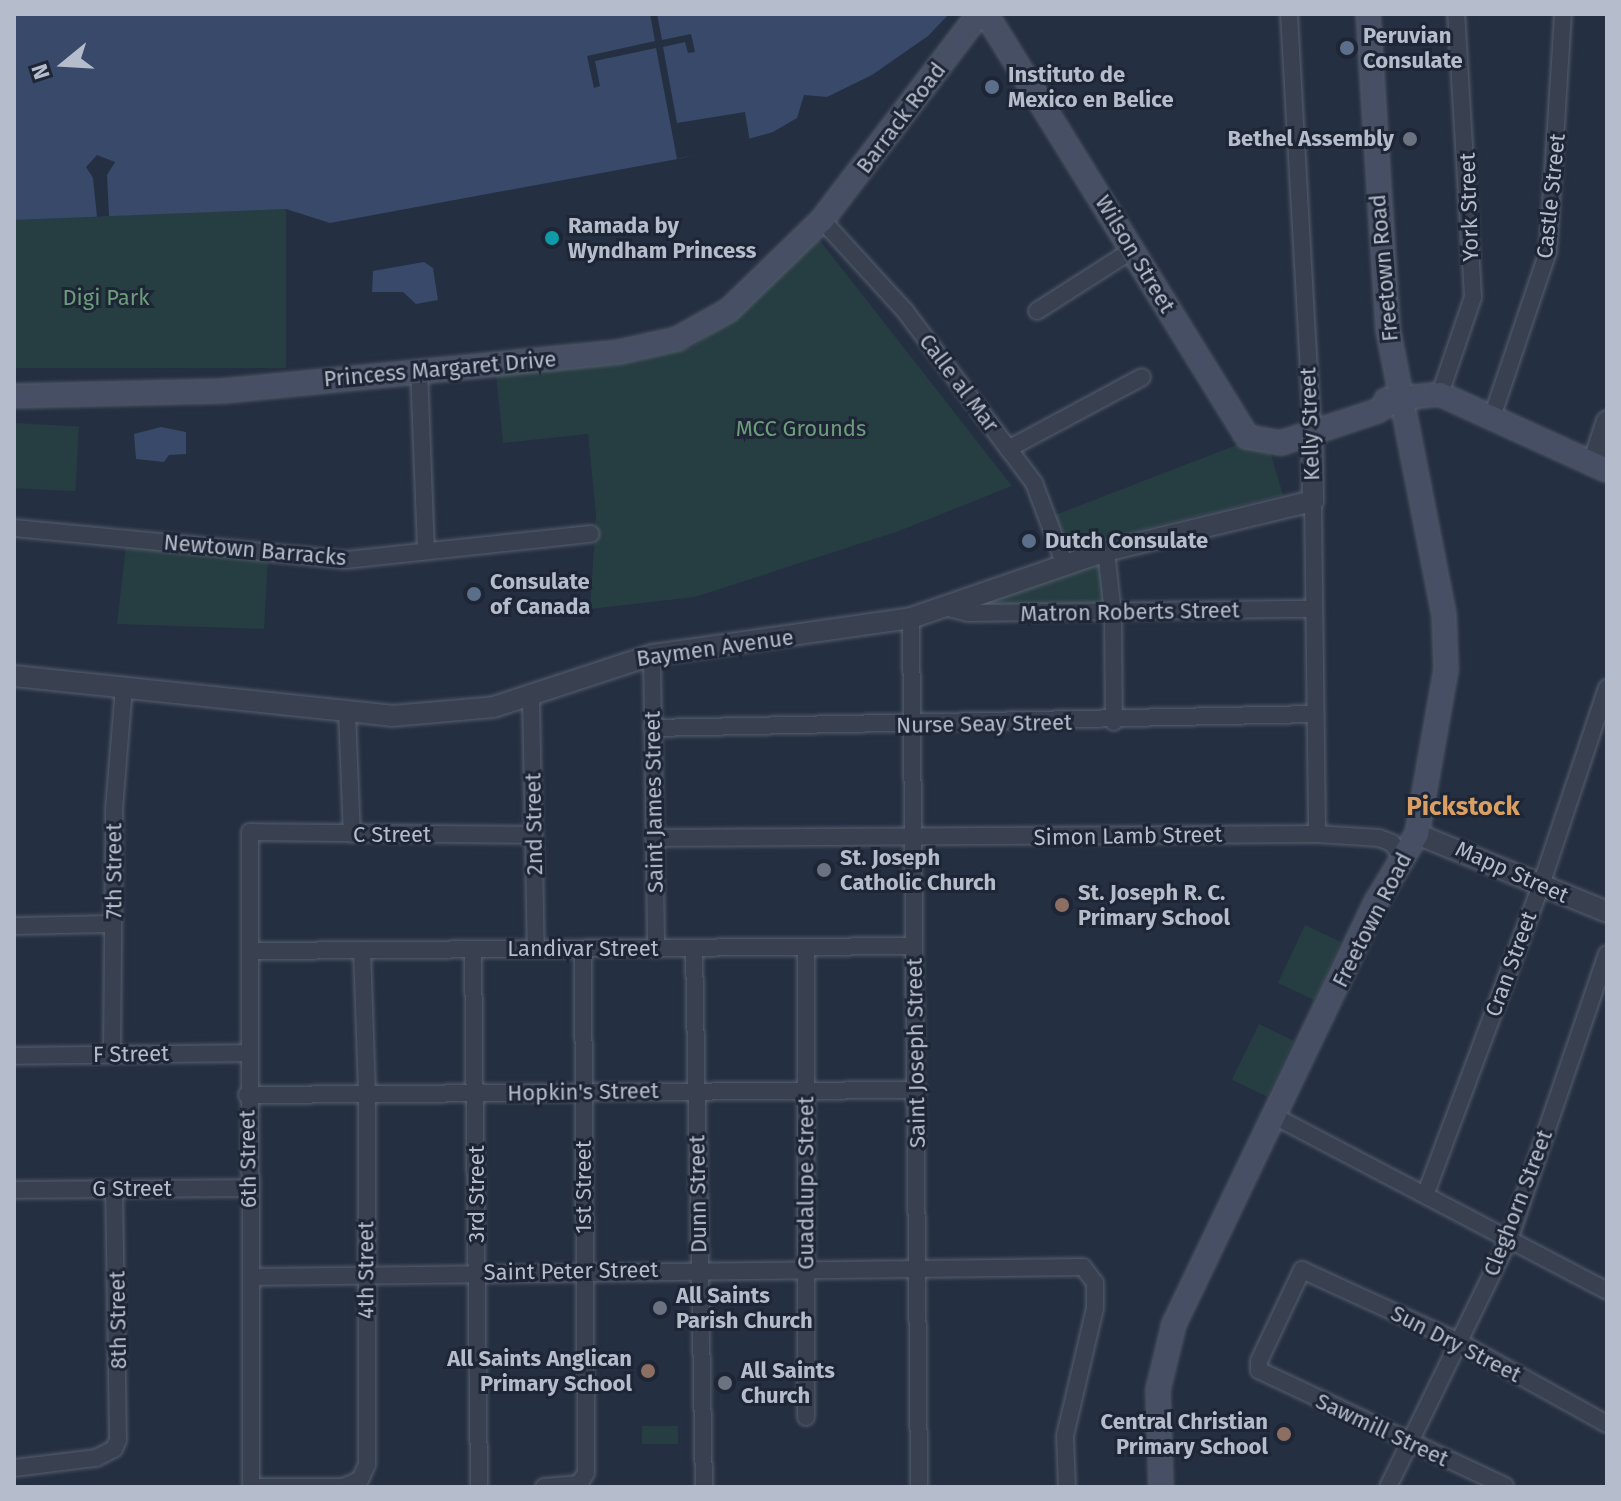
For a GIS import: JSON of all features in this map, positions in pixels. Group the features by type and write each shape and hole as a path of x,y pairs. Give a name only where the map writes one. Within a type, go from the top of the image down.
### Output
{"main road":[{"name":"Barrack Road","path":"822,220 979,14"},
{"name":"Wilson Street","path":"986,14 1134,249 1227,412 1247,437 1281,443 1312,429 1377,411 1400,397"},
{"name":"Freetown Road","path":"1161,1487 1158,1390 1174,1324 1401,856 1417,834 1447,642 1386,308 1368,14"},
{"name":"Princess Margaret Drive","path":"14,396 223,391 419,369 619,352 677,339 729,310 822,220"},
{"path":"1400,397 1440,394 1600,466"},
{"name":"Freetown Road","path":"1161,1462 1170,1487"}],"street":[{"name":"Kelly Street","path":"1289,14 1312,429 1317,834"},
{"name":"York Street","path":"1440,394 1473,297 1456,14"},
{"name":"Castle Street","path":"1492,417 1548,252 1563,14"},
{"name":"Calle al Mar","path":"822,220 905,311 1034,483 1065,565"},
{"path":"1037,311 1134,249"},
{"path":"419,369 426,548"},
{"path":"1008,449 1142,377"},
{"path":"1600,466 1607,421"},
{"name":"Baymen Avenue","path":"14,676 347,712 445,714 531,699 611,664 652,655 911,618 948,608 1106,551 1313,501"},
{"name":"Newtown Barracks","path":"14,528 346,560 426,548 591,534"},
{"path":"1106,551 1113,613 1114,722"},
{"name":"Matron Roberts Street","path":"948,608 968,613 1312,609"},
{"name":"Saint Joseph Street","path":"911,618 911,839 918,1090 919,1487"},
{"name":"Saint James Street","path":"652,655 656,949"},
{"name":"7th Street","path":"112,1055 114,809 124,688"},
{"name":"Cran Street","path":"1426,1193 1540,888 1607,688"},
{"name":"2nd Street","path":"531,699 536,949"},
{"path":"347,712 352,834"},
{"name":"Nurse Seay Street","path":"652,728 1114,722 1315,714"},
{"name":"C Street","path":"250,832 534,835"},
{"name":"6th Street","path":"250,832 252,951 247,1095 252,1487"},
{"name":"Simon Lamb Street","path":"654,838 911,839 1317,834 1379,838 1392,843 1401,856"},
{"name":"Mapp Street","path":"1417,834 1468,852 1540,888 1607,912"},
{"path":"14,926 113,924"},
{"name":"Landivar Street","path":"252,951 914,946"},
{"name":"Guadalupe Street","path":"806,948 806,1417"},
{"name":"3rd Street","path":"473,949 478,1093 479,1487"},
{"name":"1st Street","path":"544,1487 579,1484 586,1473 583,949"},
{"name":"Dunn Street","path":"694,949 704,1487"},
{"name":"4th Street","path":"252,1487 343,1487 360,1480 367,1464 367,1092 362,951"},
{"name":"Cleghorn Street","path":"1388,1487 1510,1237 1607,954"},
{"name":"F Street","path":"14,1056 247,1053"},
{"name":"Hopkin's Street","path":"247,1095 918,1090"},
{"path":"1276,1117 1510,1237 1607,1291"},
{"name":"G Street","path":"14,1190 249,1188"},
{"name":"8th Street","path":"14,1468 96,1458 114,1449 120,1429 114,1189"},
{"name":"Saint Peter Street","path":"251,1277 365,1273 1083,1267 1095,1283 1095,1308 1065,1436 1067,1487"},
{"name":"Sun Dry Street","path":"1259,1370 1259,1361 1302,1270 1459,1342 1607,1424"},
{"name":"Sawmill Street","path":"1259,1370 1409,1445 1505,1486"}],"green space":[{"name":"Digi Park","path":"14,209 286,209 286,368 14,368"},
{"name":"MCC Grounds","path":"818,238 1012,486 899,531 695,597 590,609 596,515 588,434 503,443 496,374 634,361 692,347 746,309"},
{"path":"14,423 79,426 76,491 14,488"},
{"path":"1265,434 1283,495 1067,548 1042,520"},
{"path":"126,545 268,560 264,629 117,624"},
{"path":"1108,559 1112,603 961,612 1079,565"},
{"path":"1305,925 1341,942 1314,1000 1278,983"},
{"path":"1259,1024 1294,1041 1267,1097 1232,1080"},
{"path":"642,1426 678,1426 678,1444 642,1444"}],"water":[{"path":"14,14 949,14 928,36 872,75 827,97 804,95 797,118 773,132 683,158 330,223 286,209 14,220"},
{"path":"424,262 433,268 438,300 416,304 403,292 372,292 373,271"},
{"path":"161,427 186,432 186,454 169,455 164,462 136,459 134,434"}],"pier":[{"path":"650,14 657,14 662,40 691,34 695,52 688,53 685,42 663,47 677,123 745,112 750,142 677,159 656,48 595,61 600,86 594,88 587,56 655,41"},
{"path":"97,155 115,162 107,175 109,216 97,217 93,178 86,167"}],"place":[{"name":"Peruvian Consulate","path":"1347,48"},
{"name":"Instituto de Mexico en Belice","path":"992,87"},
{"name":"Bethel Assembly","path":"1410,139"},
{"name":"Ramada by Wyndham Princess","path":"552,238"},
{"name":"Dutch Consulate","path":"1029,541"},
{"name":"Consulate of Canada","path":"474,594"},
{"name":"St. Joseph Catholic Church","path":"824,870"},
{"name":"St. Joseph R. C. Primary School","path":"1062,905"},
{"name":"All Saints Parish Church","path":"660,1308"},
{"name":"All Saints Anglican Primary School","path":"648,1371"},
{"name":"All Saints Church","path":"725,1383"},
{"name":"Central Christian Primary School","path":"1284,1434"}],"district":[{"name":"Pickstock","path":"1463,807"}]}
